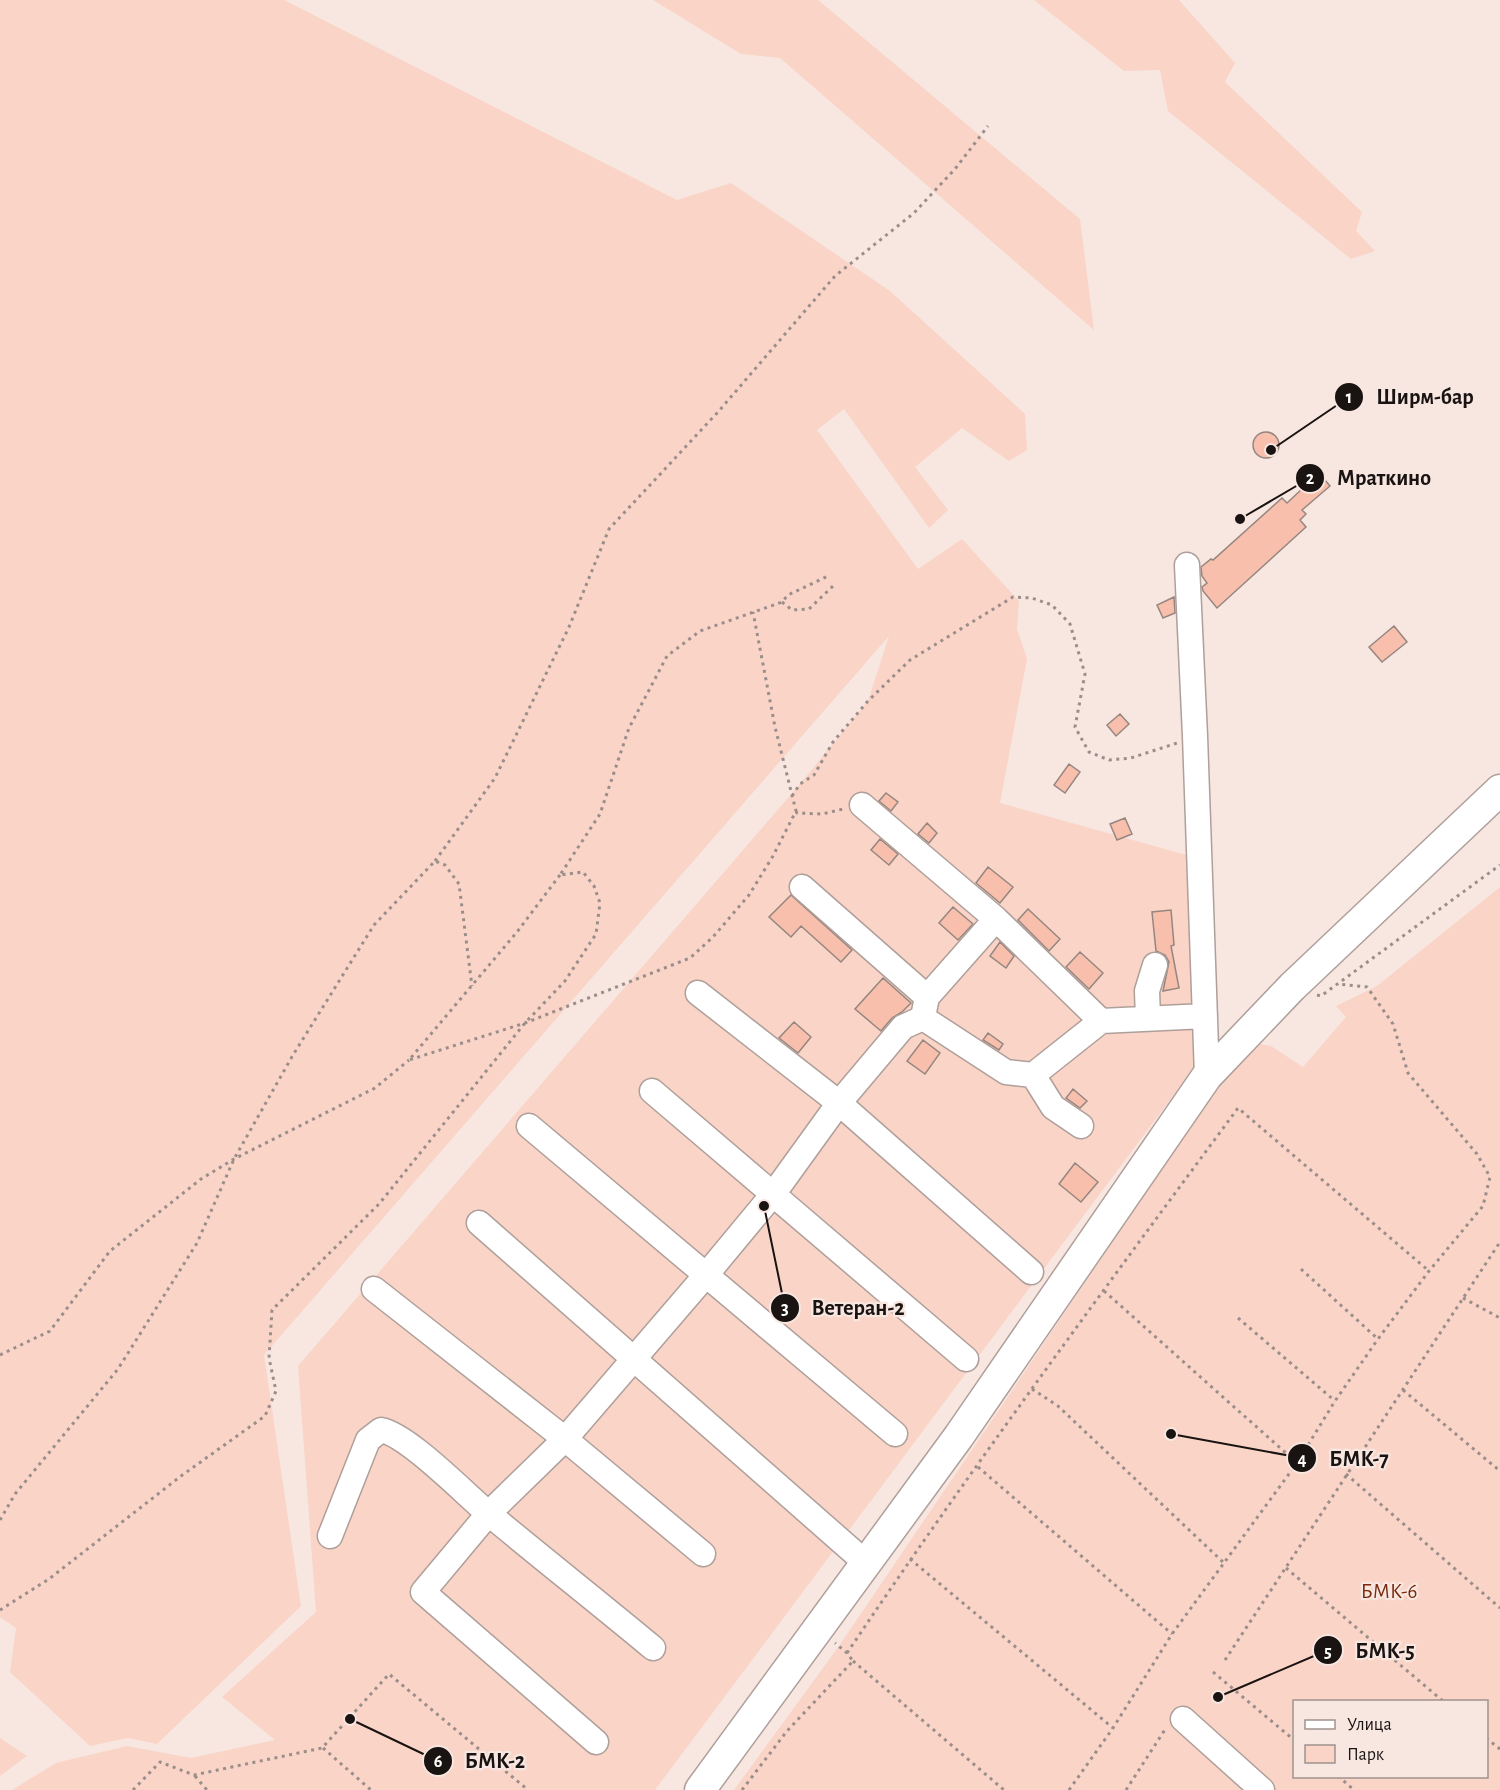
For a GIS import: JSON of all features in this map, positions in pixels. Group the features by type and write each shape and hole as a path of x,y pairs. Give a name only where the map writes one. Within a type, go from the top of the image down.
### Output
{"main road":[{"path":"700,1790 959,1436 1207,1076 1292,987 1500,790"}],"lane":[{"path":"1187,565 1196,736 1207,1076"},
{"path":"862,805 996,919 1101,1021"},
{"path":"802,887 925,1007 1006,1072 1033,1075 1101,1021 1205,1016"},
{"path":"596,1742 423,1592 489,1513 565,1439 706,1275 774,1193 839,1103 903,1027 925,1007 996,919"},
{"path":"1148,1018 1147,991 1155,965"},
{"path":"698,993 839,1103 1031,1272"},
{"path":"1033,1075 1053,1107 1081,1126"},
{"path":"652,1091 966,1359"},
{"path":"529,1126 895,1434"},
{"path":"479,1223 866,1563"},
{"path":"374,1289 565,1439 703,1554"},
{"path":"330,1536 368,1440 381,1430 390,1432 435,1466 653,1648"},
{"path":"1183,1719 1262,1790"}],"path":[{"path":"0,1520 15,1494 118,1369 197,1242 234,1160 293,1055 374,925 435,861 495,778 569,627 609,529 718,412 835,276 914,213 955,169 988,126"},
{"path":"0,1355 50,1331 110,1251 201,1179 375,1088 409,1060 518,932 560,875 600,814 629,728 667,656 700,631 782,602 789,595 828,576"},
{"path":"782,602 792,610 809,609 833,585"},
{"path":"792,796 800,784 814,775 833,742 861,709 910,660 1013,597 1032,598 1053,605 1070,624 1085,674 1075,727 1089,752 1109,759 1131,758 1196,736"},
{"path":"409,1060 525,1023 690,958 713,937 749,895 796,811 775,727 753,612"},
{"path":"796,811 797,813 822,814 862,805"},
{"path":"435,861 446,865 459,884 472,986"},
{"path":"1292,987 1321,996 1500,865"},
{"path":"0,1610 49,1579 181,1476 265,1416 276,1391 269,1358 272,1310 379,1204 525,1023 565,981 596,933 600,903 594,886 583,872 560,875"},
{"path":"1070,1790 1113,1728 1172,1634 1297,1463 1335,1401 1378,1339 1429,1271 1483,1206 1490,1177 1477,1154 1408,1073 1393,1024 1367,987 1338,984"},
{"path":"847,1653 910,1559 1238,1108 1429,1271"},
{"path":"1225,1660 1500,1242"},
{"path":"1300,1269 1378,1339"},
{"path":"1103,1291 1297,1463"},
{"path":"1463,1299 1500,1318"},
{"path":"1238,1318 1335,1401"},
{"path":"1032,1389 1058,1406 1224,1563"},
{"path":"1403,1390 1500,1471"},
{"path":"978,1466 1172,1634"},
{"path":"1346,1474 1500,1608"},
{"path":"910,1559 1113,1728"},
{"path":"1286,1568 1443,1700"},
{"path":"817,1630 847,1653 853,1661 1004,1790"},
{"path":"742,1790 787,1731 853,1661"},
{"path":"1213,1672 1293,1739"},
{"path":"194,1775 322,1748 389,1674 528,1790"},
{"path":"1126,1790 1173,1718 1183,1719"},
{"path":"1488,1740 1500,1749"},
{"path":"322,1748 371,1790"},
{"path":"134,1790 160,1762 194,1775 207,1790"},
{"path":"1340,1778 1354,1790"}],"green space":[{"path":"0,0 284,0 677,200 731,183 890,291 1025,414 1027,450 1009,461 962,428 915,467 948,510 929,528 844,409 817,430 918,569 962,539 1019,601 1017,629 1027,659 1000,803 1201,859 1211,1045 655,1790 12,1790 56,1763 127,1746 191,1758 275,1740 222,1697 316,1612 298,1366 800,784 868,701 889,636 264,1355 301,1606 157,1744 128,1738 90,1746 10,1672 16,1628 0,1617"},
{"path":"653,0 818,0 1080,219 1094,330 780,58 741,54"},
{"path":"1034,0 1179,0 1235,63 1225,82 1362,212 1356,231 1375,251 1351,259 1168,111 1160,70 1124,71"},
{"name":"БМК-6","path":"1500,887 1500,1790 734,1790 839,1646 1204,1107 1254,1043 1271,1046 1303,1067 1346,1017 1336,1006 1377,986"},
{"path":"0,1738 27,1756 0,1776"}],"building":[{"path":"1266,432 1275,436 1279,445 1275,454 1266,458 1257,454 1253,445 1257,436"},
{"path":"1319,473 1330,486 1302,510 1306,514 1300,520 1306,527 1217,608 1203,591 1202,587 1207,583 1202,576 1201,567 1211,559 1213,560 1282,498 1287,503"},
{"path":"1174,597 1175,613 1163,618 1157,605"},
{"path":"1394,626 1407,642 1382,662 1369,647"},
{"path":"1120,714 1129,724 1116,736 1107,725"},
{"path":"1069,764 1080,772 1065,793 1054,785"},
{"path":"886,793 898,802 891,811 879,801"},
{"path":"1125,818 1132,834 1117,840 1110,824"},
{"path":"927,823 937,833 929,843 918,834"},
{"path":"880,839 898,854 889,865 871,850"},
{"path":"988,867 1013,887 1000,903 976,883"},
{"path":"791,895 852,950 841,962 801,926 791,937 769,917"},
{"path":"953,907 973,924 958,940 939,923"},
{"path":"1028,909 1060,939 1049,951 1018,920"},
{"path":"1171,910 1174,945 1171,946 1179,988 1163,991 1169,962 1165,955 1156,951 1152,912"},
{"path":"1000,942 1014,956 1006,968 990,956"},
{"path":"1080,952 1103,973 1089,989 1066,967"},
{"path":"883,978 911,1003 892,1018 881,1031 855,1009"},
{"path":"794,1022 811,1037 798,1053 779,1038"},
{"path":"988,1033 1003,1044 999,1050 983,1040"},
{"path":"923,1040 940,1053 925,1074 907,1061"},
{"path":"1073,1089 1087,1101 1080,1108 1066,1098"},
{"path":"1075,1163 1098,1182 1081,1202 1059,1184"}],"place":[{"name":"Ширм-бар","path":"1271,450"},
{"name":"Мраткино","path":"1240,519"},
{"name":"Ветеран-2","path":"764,1206"},
{"name":"БМК-7","path":"1171,1434"},
{"name":"БМК-5","path":"1218,1697"},
{"name":"БМК-2","path":"350,1719"}]}
